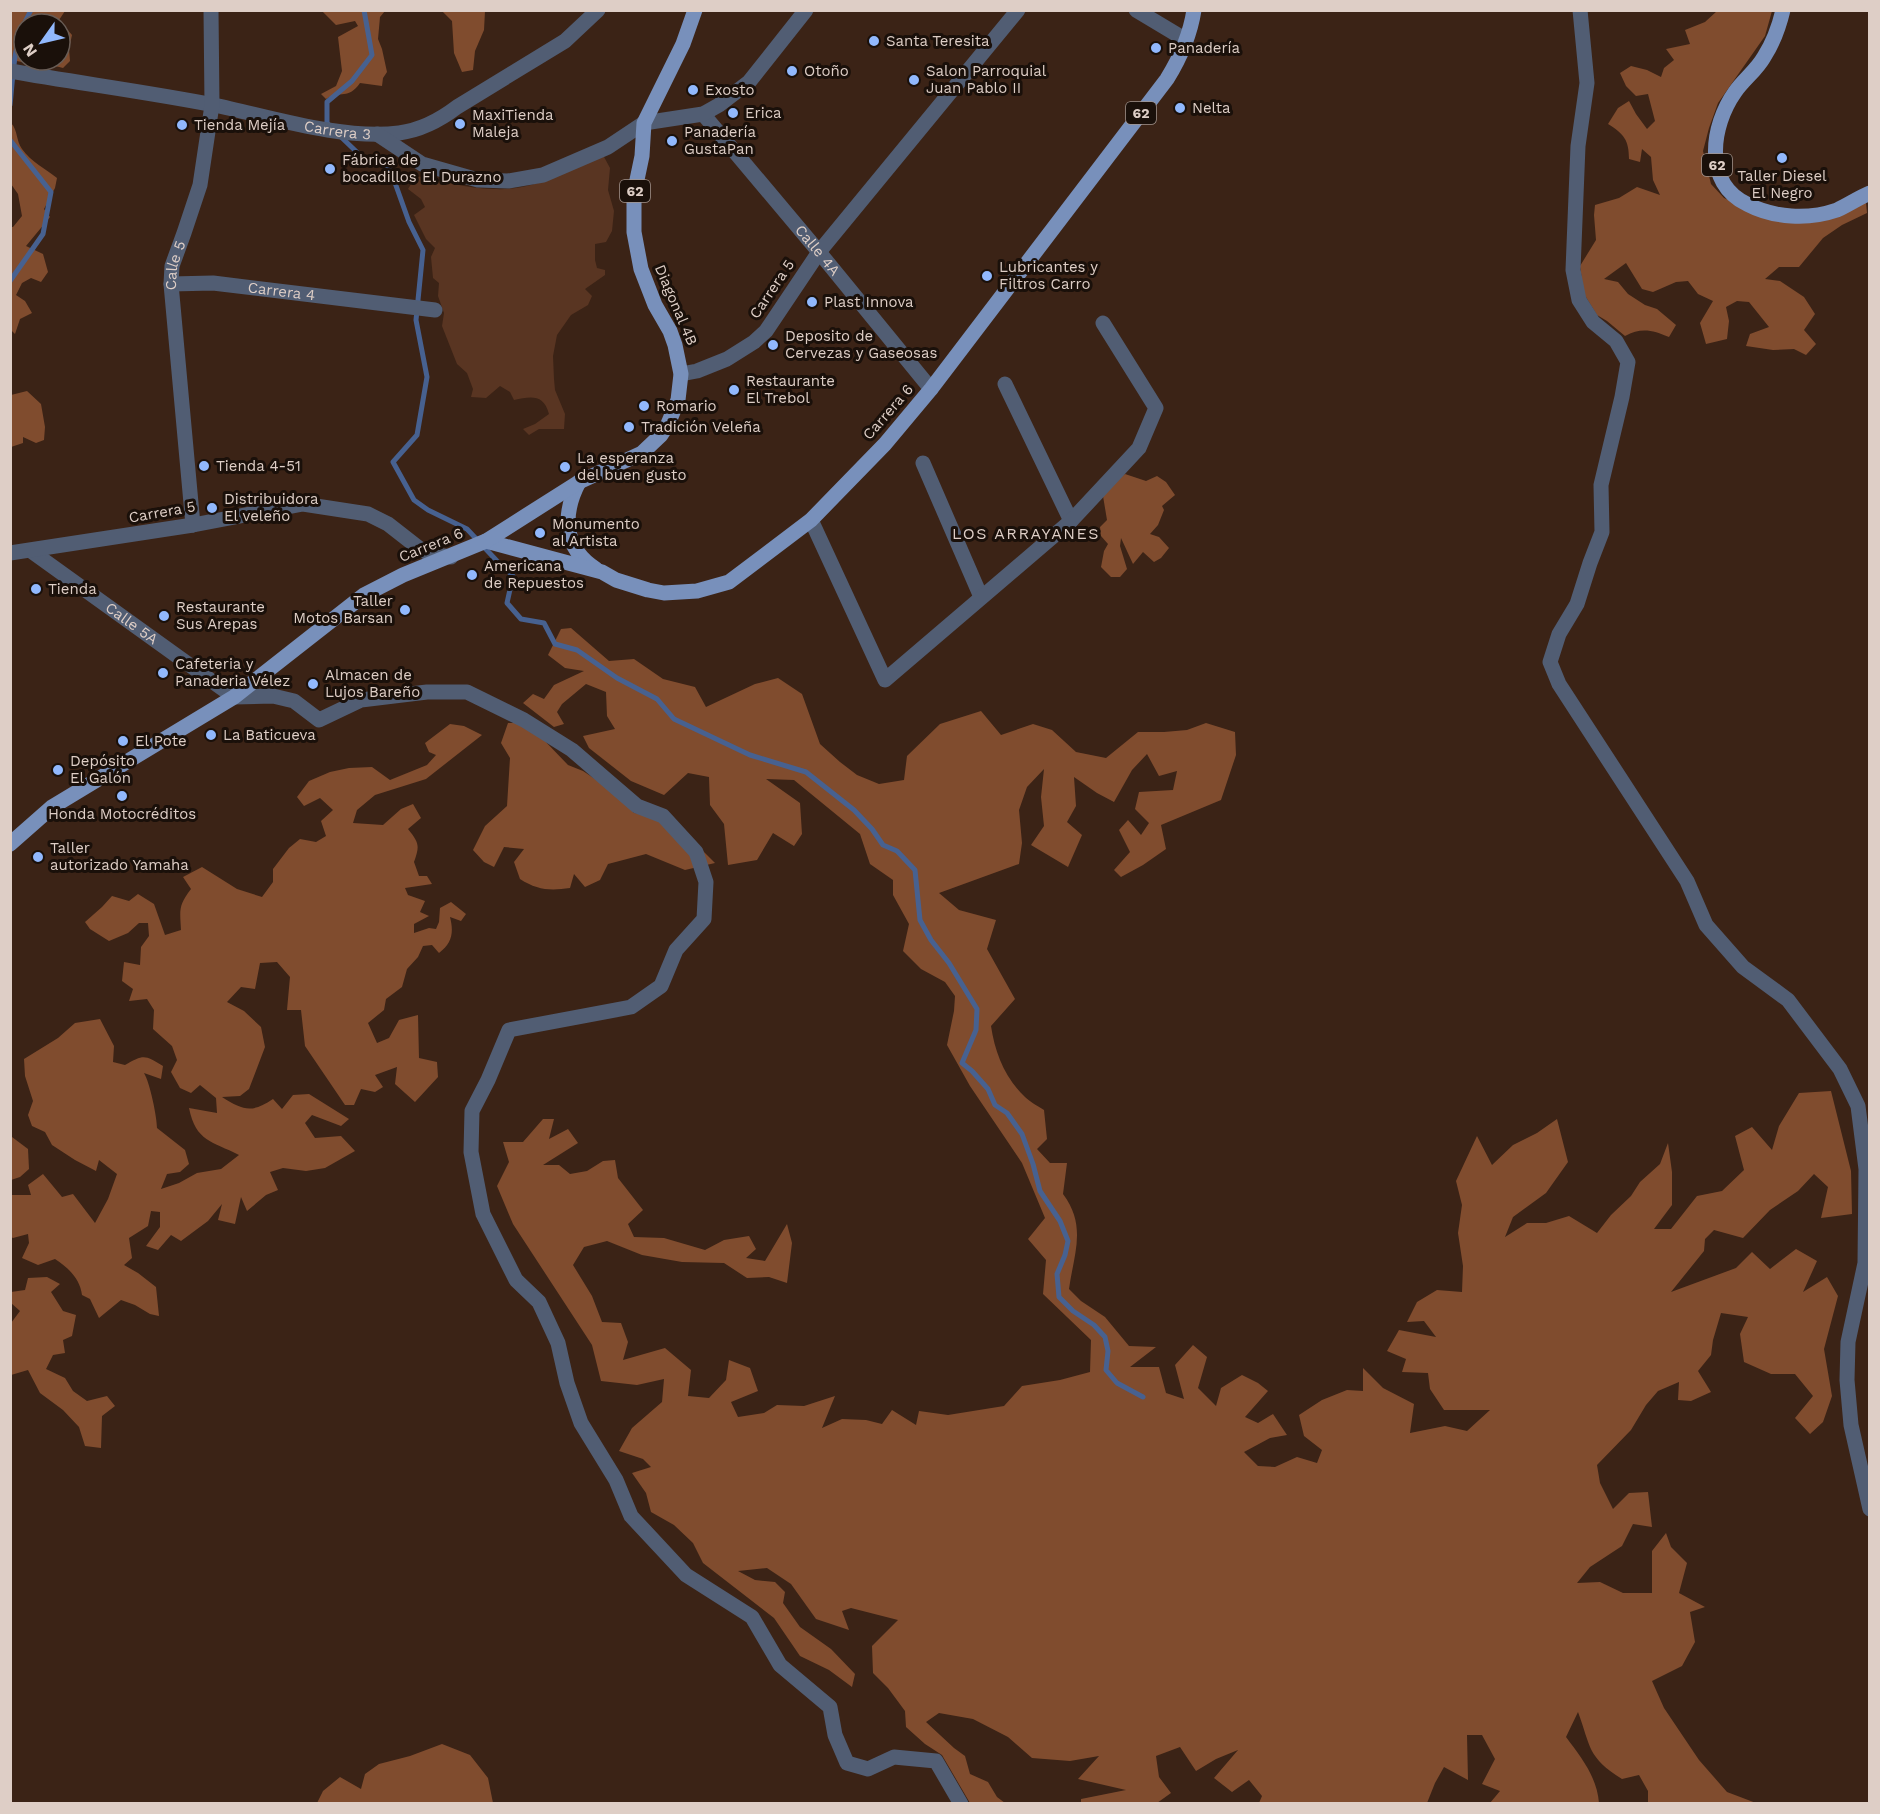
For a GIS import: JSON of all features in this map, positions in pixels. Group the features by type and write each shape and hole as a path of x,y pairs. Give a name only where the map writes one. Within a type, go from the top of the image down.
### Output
{"main road":[{"name":"Diagonal 4B","path":"681,374 670,330 647,287 637,251 634,232 634,194 642,156 644,123 683,44 695,10"},
{"name":"62","path":"931,389 1167,79 1186,40 1194,10"},
{"name":"62","path":"1783,10 1778,29 1764,58 1736,91 1723,114 1715,149 1715,159 1721,178 1726,187 1740,200 1758,209 1789,216 1820,214 1836,210 1867,195"},
{"name":"62","path":"602,573 585,561 570,536 567,516 571,497 579,482 642,453 656,440 674,413 681,387 681,374"},
{"name":"Carrera 6","path":"10,844 52,807 234,697 364,595 403,575 486,542 602,573 632,586 664,593 697,591 729,582 810,520 885,444 931,389"},
{"path":"486,542 579,482"}],"street":[{"name":"Calle 5","path":"193,525 171,284 172,266 200,185 212,105 211,10"},
{"name":"Carrera 3","path":"16,72 212,105 315,127 377,134 414,130 444,117 566,41 598,10"},
{"path":"377,134 422,164 478,180 508,182 543,174 608,147 644,123 703,114 735,94 749,82 806,10"},
{"name":"Carrera 5","path":"681,374 697,371 727,359 766,331 819,252 1018,10"},
{"path":"1136,10 1186,40"},
{"path":"1580,10 1587,83 1578,146 1573,270 1579,300 1593,322 1616,341 1628,362 1601,485 1602,532 1577,604 1558,634 1550,662 1559,684 1687,881 1706,925 1743,967 1788,1000 1840,1069 1858,1106 1866,1169 1865,1263 1848,1341 1847,1380 1851,1425 1869,1509"},
{"name":"Calle 4A","path":"703,114 931,389"},
{"name":"Carrera 4","path":"171,284 213,283 435,310"},
{"path":"810,520 885,680 1071,521 1139,448 1156,408 1103,323"},
{"path":"1005,384 1071,521"},
{"path":"923,463 981,597"},
{"name":"Carrera 5","path":"10,554 193,525 303,504 368,514 388,524 420,549 430,554 451,557"},
{"name":"Calle 5A","path":"31,552 234,697"},
{"path":"234,697 273,696 294,701 319,720 361,700 427,692 467,692 524,720 572,750 637,806 663,816 696,852 706,882 704,919 676,950 661,986 631,1006 509,1030 472,1111 471,1152 483,1214 516,1280 539,1302 558,1343 567,1383 581,1423 616,1480 631,1516 686,1575 752,1617 780,1665 830,1707 836,1735 847,1763 868,1769 894,1757 936,1761 961,1803"}],"shaded area":[{"path":"10,11 65,11 12,12 12,60"},
{"path":"322,11 385,11 380,17 378,39 387,72 382,86 360,83 348,93 326,99 321,94 336,86 342,71 338,37 358,26 355,21 336,25"},
{"path":"442,11 485,11 484,30 475,51 473,70 462,72 454,53 452,21"},
{"path":"1717,11 1772,11 1765,36 1718,103 1709,128 1703,151 1711,184 1724,198 1761,214 1866,203 1867,213 1842,225 1823,238 1799,267 1779,267 1765,279 1780,281 1804,297 1815,314 1804,330 1816,344 1806,355 1794,349 1773,350 1746,346 1750,334 1769,327 1749,302 1737,301 1726,307 1729,321 1727,339 1706,344 1700,323 1713,301 1698,294 1688,281 1676,282 1653,292 1642,289 1626,263 1604,279 1618,282 1628,294 1645,305 1657,309 1676,325 1669,337 1647,330 1636,331 1625,336 1597,315 1584,294 1580,266 1596,240 1595,205 1619,198 1637,187 1660,195 1653,180 1651,157 1642,149 1640,162 1629,159 1628,147 1624,138 1608,124 1618,108 1629,101 1647,129 1655,121 1648,94 1636,96 1626,86 1620,73 1631,66 1661,77 1664,68 1674,60 1666,49 1690,44 1685,30 1705,22"},
{"path":"11,123 20,146 26,154 57,178 55,188 44,209 50,217 26,246 43,254 48,272 41,282 31,278 22,283 16,295 25,301 32,313 20,319 15,334 10,329 11,227 22,216 18,194 11,184"},
{"path":"603,155 610,168 608,190 614,211 612,231 606,242 595,244 597,268 605,270 605,275 585,289 592,296 588,305 571,315 557,335 553,356 554,379 555,390 565,414 564,429 539,429 529,435 523,429 549,414 547,407 540,400 531,397 514,400 510,392 500,386 486,398 471,397 473,389 467,373 457,364 442,326 444,313 438,296 439,283 433,278 431,257 435,248 426,239 414,215 425,207 421,199 408,189 416,176 484,189 523,187 550,179"},
{"path":"27,391 41,404 45,427 44,440 36,443 23,437 23,443 11,447 11,395"},
{"path":"1125,474 1146,481 1157,476 1166,482 1175,495 1162,506 1164,510 1158,525 1150,534 1159,537 1169,548 1161,558 1154,562 1143,552 1133,564 1121,538 1120,546 1127,569 1120,577 1111,577 1101,567 1108,544 1101,536 1100,527 1107,520 1102,490"},
{"path":"571,628 609,661 634,659 663,679 695,687 706,707 755,684 778,678 802,694 820,744 857,775 879,784 904,780 907,756 940,724 981,711 1001,735 1033,724 1052,730 1076,752 1106,758 1138,732 1187,730 1206,723 1235,732 1236,755 1221,800 1161,825 1166,849 1121,877 1114,870 1130,852 1119,830 1128,820 1141,835 1149,823 1135,809 1139,792 1173,790 1177,771 1159,776 1147,754 1132,770 1114,802 1074,777 1076,806 1067,822 1082,835 1068,867 1031,845 1044,826 1041,797 1044,769 1027,787 1019,810 1022,843 1019,864 939,893 959,910 996,920 987,949 1015,999 991,1026 998,1055 1012,1082 1027,1099 1044,1110 1047,1139 1037,1149 1050,1163 1067,1163 1063,1194 1075,1217 1077,1229 1076,1252 1069,1289 1081,1301 1105,1317 1129,1346 1156,1347 1130,1367 1159,1367 1166,1393 1184,1399 1175,1365 1193,1345 1207,1357 1198,1388 1216,1406 1221,1388 1242,1375 1268,1391 1245,1417 1258,1423 1273,1414 1287,1435 1270,1438 1244,1452 1258,1466 1275,1467 1297,1457 1317,1463 1322,1450 1304,1436 1299,1415 1322,1400 1347,1390 1363,1391 1363,1368 1383,1388 1414,1404 1410,1433 1445,1426 1467,1431 1490,1410 1444,1410 1430,1389 1428,1373 1402,1372 1406,1359 1387,1351 1399,1330 1436,1337 1424,1321 1407,1322 1417,1302 1437,1290 1462,1292 1463,1266 1458,1233 1462,1205 1456,1181 1477,1136 1492,1165 1513,1145 1537,1133 1557,1119 1568,1162 1546,1193 1513,1217 1505,1237 1527,1223 1546,1223 1569,1216 1597,1233 1611,1215 1631,1196 1640,1182 1660,1164 1668,1143 1672,1172 1672,1205 1654,1229 1671,1229 1697,1196 1722,1191 1744,1170 1735,1136 1752,1127 1772,1150 1779,1126 1799,1093 1831,1091 1851,1171 1852,1214 1821,1218 1828,1187 1814,1174 1798,1191 1770,1210 1743,1238 1714,1230 1705,1239 1704,1251 1671,1292 1736,1268 1752,1252 1770,1269 1796,1249 1817,1261 1803,1292 1827,1277 1838,1296 1824,1349 1832,1396 1823,1422 1810,1434 1795,1418 1813,1396 1795,1374 1771,1374 1744,1362 1740,1334 1748,1317 1721,1313 1711,1355 1698,1371 1711,1392 1691,1401 1678,1400 1679,1382 1658,1391 1646,1405 1631,1430 1597,1465 1600,1483 1613,1509 1629,1493 1648,1492 1652,1527 1633,1524 1622,1546 1590,1567 1577,1583 1600,1582 1623,1593 1652,1593 1652,1551 1666,1533 1671,1547 1687,1563 1679,1593 1705,1607 1690,1612 1695,1642 1682,1666 1652,1681 1664,1708 1699,1760 1727,1792 1756,1803 1648,1803 1648,1791 1639,1775 1622,1779 1596,1757 1588,1743 1578,1712 1566,1737 1592,1776 1599,1803 1490,1803 1500,1791 1482,1784 1495,1759 1482,1735 1467,1735 1468,1780 1444,1767 1427,1803 1259,1803 1262,1796 1249,1780 1232,1792 1214,1778 1238,1750 1196,1771 1180,1747 1156,1756 1159,1777 1171,1793 1157,1803 1081,1803 1081,1799 1126,1790 1078,1779 1099,1756 1070,1761 1032,1758 1008,1737 973,1719 939,1713 926,1722 965,1756 970,1774 988,1782 997,1797 1005,1803 970,1803 942,1755 906,1727 905,1711 888,1688 873,1673 872,1646 898,1620 851,1608 842,1611 849,1630 816,1619 791,1584 767,1568 738,1571 755,1580 775,1582 785,1592 783,1603 800,1627 831,1649 855,1674 852,1687 829,1670 800,1656 774,1618 703,1563 693,1543 674,1525 651,1512 646,1493 632,1473 651,1467 643,1459 619,1451 632,1428 662,1402 664,1379 637,1385 601,1381 592,1345 513,1224 497,1186 509,1162 503,1142 523,1142 543,1119 554,1119 549,1139 568,1129 578,1143 543,1165 559,1165 570,1174 587,1171 603,1161 615,1160 618,1178 643,1210 628,1224 634,1237 664,1238 705,1250 724,1240 749,1236 756,1249 746,1258 765,1261 787,1224 792,1243 787,1283 769,1277 747,1278 724,1263 682,1262 642,1255 607,1241 584,1247 573,1265 592,1296 602,1322 621,1323 628,1342 623,1360 665,1348 691,1370 688,1396 709,1398 726,1380 729,1360 750,1368 758,1391 731,1402 738,1417 764,1413 777,1405 804,1406 835,1396 822,1428 842,1419 866,1420 882,1424 892,1410 916,1425 919,1411 948,1415 1004,1406 1022,1386 1090,1372 1091,1340 1043,1294 1046,1260 1028,1239 1045,1218 1022,1163 970,1086 947,1045 955,996 945,982 921,969 903,951 909,924 893,895 893,880 870,864 860,834 794,780 766,779 800,803 802,834 794,846 773,833 757,860 728,865 724,824 710,805 709,777 688,773 664,795 631,781 589,748 583,736 615,729 607,716 606,692 586,684 562,704 557,712 564,724 554,727 523,703 533,694 544,699 554,685 584,671 565,668 548,655 561,629"},
{"path":"508,723 523,723 542,738 568,765 583,771 616,793 634,813 649,814 697,845 715,863 685,870 646,854 608,864 600,880 585,887 574,874 570,888 544,889 520,879 514,862 524,849 504,847 494,867 484,862 473,850 485,826 507,806 510,758 501,743"},
{"path":"450,724 464,726 482,735 426,779 375,795 357,810 353,823 383,825 401,809 413,804 421,818 408,829 417,844 414,862 419,876 427,876 432,884 405,888 408,895 425,901 420,912 429,916 414,924 414,933 429,928 436,929 440,908 451,902 466,914 461,921 450,917 451,937 439,953 432,945 423,946 418,957 407,969 402,987 386,999 384,1010 368,1023 377,1043 389,1038 399,1020 418,1015 419,1058 437,1062 438,1077 415,1102 395,1084 397,1067 375,1075 383,1087 375,1092 361,1089 354,1105 345,1105 305,1046 301,1010 287,1010 290,977 277,962 260,963 255,989 241,987 227,1002 244,1011 261,1027 265,1047 249,1089 240,1096 222,1097 248,1109 259,1107 273,1099 282,1109 293,1095 309,1094 349,1119 341,1126 312,1115 305,1123 315,1138 341,1136 355,1151 325,1168 306,1171 283,1168 270,1172 278,1190 266,1195 247,1211 241,1197 235,1224 218,1220 222,1204 208,1221 181,1241 171,1235 158,1250 146,1246 160,1227 160,1212 151,1211 148,1226 129,1238 132,1258 124,1265 156,1287 159,1316 121,1300 99,1318 90,1299 82,1295 79,1284 69,1270 55,1259 38,1265 22,1258 29,1243 28,1234 11,1237 11,1195 31,1195 28,1185 43,1174 62,1197 73,1194 95,1223 108,1199 117,1174 99,1160 96,1171 75,1160 52,1145 45,1132 32,1126 28,1115 33,1101 25,1076 24,1059 58,1038 75,1023 100,1019 114,1046 113,1062 125,1065 144,1057 163,1066 161,1079 144,1073 153,1100 157,1128 185,1150 189,1164 180,1172 167,1174 161,1189 179,1183 197,1173 221,1169 239,1155 213,1143 196,1128 189,1108 217,1113 216,1098 200,1085 191,1093 180,1088 171,1072 177,1060 172,1046 153,1029 154,1010 147,999 129,1001 133,989 122,981 124,962 140,965 141,947 149,936 148,923 139,923 128,933 109,941 90,929 85,922 112,896 129,901 138,894 154,904 165,935 181,930 181,908 191,889 183,877 202,867 237,889 262,897 273,882 273,869 289,848 300,839 316,842 326,836 321,821 333,810 320,798 304,806 297,797 309,781 330,772 372,767 390,780 427,765 436,755 429,752 425,743"},
{"path":"12,1137 28,1149 29,1169 20,1177 11,1180 10,1140"},
{"path":"47,1277 60,1284 51,1292 63,1311 76,1315 72,1336 63,1340 65,1353 53,1355 46,1369 65,1378 73,1391 87,1401 107,1396 115,1406 102,1416 101,1448 85,1446 79,1427 63,1410 40,1393 28,1370 11,1375 11,1323 20,1311 11,1303 11,1292 25,1290 28,1278"},
{"path":"442,1744 470,1755 488,1778 493,1803 317,1803 323,1791 340,1777 361,1789 365,1774 379,1764"}],"waterway":[{"path":"330,126 327,123 327,102 352,81 372,55 364,10"},
{"path":"10,105 14,72"},
{"path":"339,135 364,159 389,166 409,222 423,250 416,320 427,377 417,435 393,462 414,500 428,510 467,529 513,576 507,603 521,619 544,623 555,644 577,650 617,678 657,699 674,719 750,755 806,772 854,810 883,845 897,851 915,870 920,920 977,1009 976,1030 962,1063 988,1089 995,1105 1007,1113 1022,1134 1040,1191 1060,1221 1068,1241 1057,1274 1059,1297 1073,1311 1094,1325 1105,1337 1108,1351 1106,1370 1117,1383 1143,1397"},
{"path":"10,140 51,192 43,234 10,281"}],"place":[{"name":"Santa Teresita","path":"874,41"},
{"name":"Panadería","path":"1156,48"},
{"name":"Otoño","path":"792,71"},
{"name":"Salon Parroquial Juan Pablo II","path":"914,80"},
{"name":"Exosto","path":"693,90"},
{"name":"Nelta","path":"1180,108"},
{"name":"Erica","path":"733,113"},
{"name":"MaxiTienda Maleja","path":"460,124"},
{"name":"Tienda Mejía","path":"182,125"},
{"name":"Panadería GustaPan","path":"672,141"},
{"name":"Taller Diesel El Negro","path":"1782,158"},
{"name":"Fábrica de bocadillos El Durazno","path":"330,169"},
{"name":"Lubricantes y Filtros Carro","path":"987,276"},
{"name":"Plast Innova","path":"812,302"},
{"name":"Deposito de Cervezas y Gaseosas","path":"773,345"},
{"name":"Restaurante El Trebol","path":"734,390"},
{"name":"Romario","path":"644,406"},
{"name":"Tradición Veleña","path":"629,427"},
{"name":"Tienda 4-51","path":"204,466"},
{"name":"La esperanza del buen gusto","path":"565,467"},
{"name":"Distribuidora El veleño","path":"212,508"},
{"name":"Monumento al Artista","path":"540,533"},
{"name":"Americana de Repuestos","path":"472,575"},
{"name":"Tienda","path":"36,589"},
{"name":"Taller Motos Barsan","path":"405,610"},
{"name":"Restaurante Sus Arepas","path":"164,616"},
{"name":"Cafeteria y Panaderia Vélez","path":"163,673"},
{"name":"Almacen de Lujos Bareño","path":"313,684"},
{"name":"La Baticueva","path":"211,735"},
{"name":"El Pote","path":"123,741"},
{"name":"Depósito El Galón","path":"58,770"},
{"name":"Honda Motocréditos","path":"122,796"},
{"name":"Taller autorizado Yamaha","path":"38,857"}],"district":[{"name":"LOS ARRAYANES","path":"1026,533"}]}
